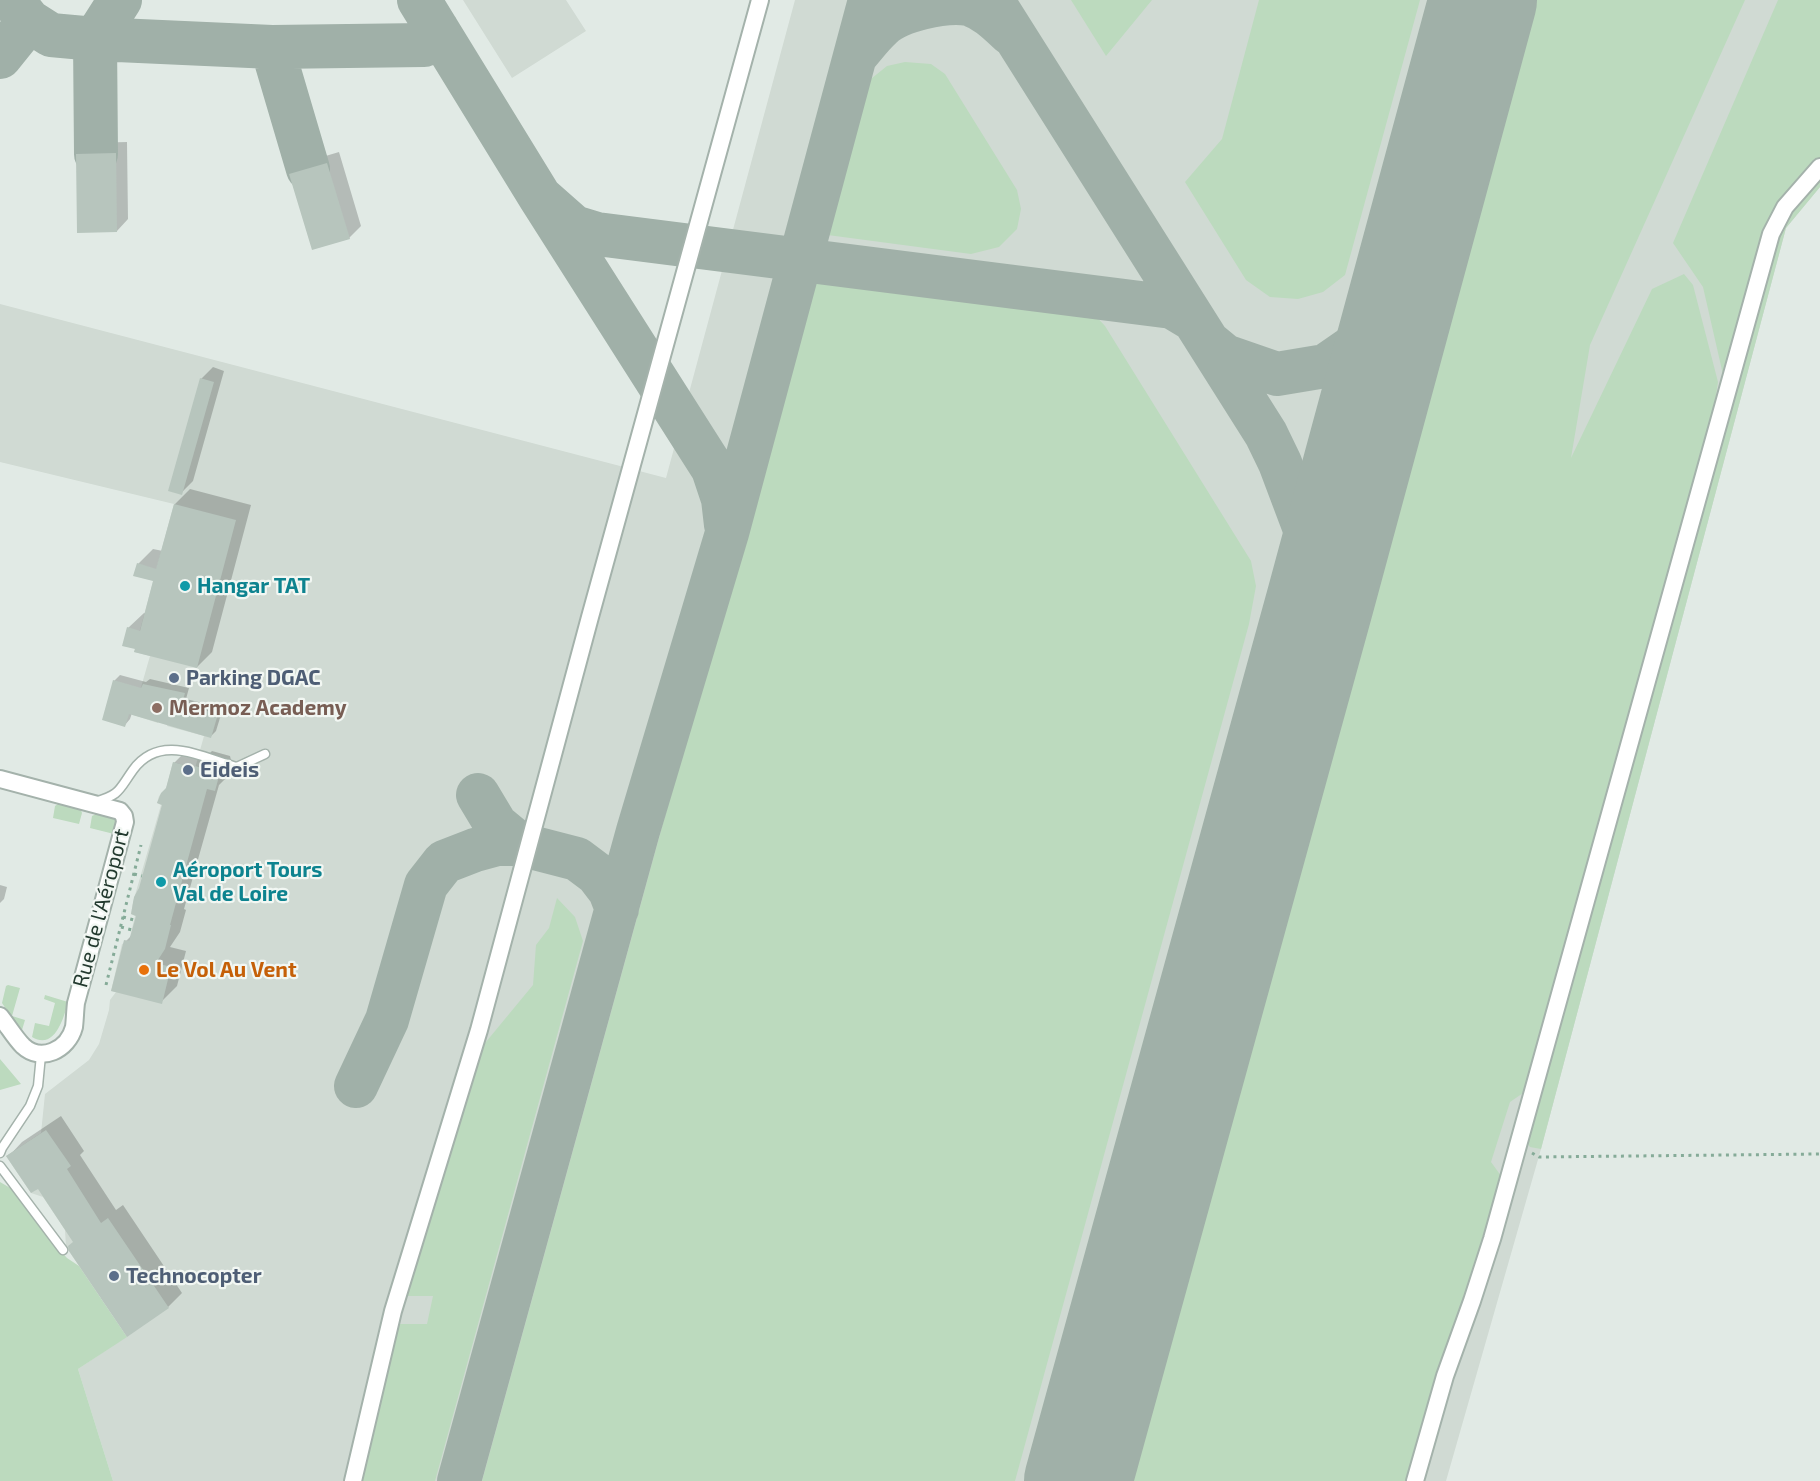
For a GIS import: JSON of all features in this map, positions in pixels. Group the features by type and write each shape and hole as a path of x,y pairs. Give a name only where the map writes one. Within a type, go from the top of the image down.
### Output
{"street":[{"path":"353,1481 393,1311 479,1030 760,0"},
{"path":"1415,1481 1444,1376 1492,1239 1771,234 1785,207 1820,167"},
{"name":"Rue de l'Aéroport","path":"0,779 120,811 125,822 76,1003 74,1028 60,1048 41,1055"},
{"path":"0,1016 24,1046 41,1055"}],"lane":[{"path":"90,803 119,792 136,766 153,752 165,749 180,750 237,767 265,754"},
{"path":"0,1153 30,1106 38,1086 41,1055"},
{"path":"0,1166 63,1250"}],"path":[{"path":"106,985 141,845"},
{"path":"134,874 142,876"},
{"path":"123,917 135,920"},
{"path":"121,927 132,930"},
{"path":"1517,1146 1539,1157 1820,1154"}],"shaded area":[{"path":"463,0 566,0 586,31 512,78"},
{"name":"Aéroport Tours Val de Loire","path":"795,0 1820,0 1820,187 1786,228 1541,1149 1446,1481 113,1481 78,1369 127,1336 66,1247 65,1230 43,1197 31,1193 6,1156 41,1133 45,1094 89,1060 99,1044 110,1000 116,992 111,991 122,944 129,941 135,916 131,914 133,902 161,805 157,803 159,796 166,789 173,762 195,768 204,736 167,726 168,721 159,718 158,723 133,715 150,656 134,652 174,504 0,462 0,304 666,478"}],"green space":[{"path":"1071,0 1152,0 1106,56"},
{"path":"1259,0 1420,0 1345,275 1323,292 1298,299 1270,297 1246,280 1185,182 1222,139"},
{"path":"1533,0 1745,0 1590,345 1571,458 1652,289 1684,274 1693,285 1718,382 1712,424 1529,1089 1510,1102 1491,1162 1504,1180 1411,1481 1129,1481"},
{"path":"1778,0 1820,0 1820,159 1784,201 1724,379 1703,287 1673,243"},
{"path":"905,62 931,64 945,74 1017,190 1021,209 1017,229 999,247 971,254 820,234 856,91 887,66"},
{"path":"1820,174 1820,187 1786,228 1541,1149 1530,1147 1525,1140 1772,243 1788,211"},
{"path":"817,271 1079,307 1092,312 1105,326 1251,561 1256,586 1249,624 1015,1481 482,1481 695,707 807,274"},
{"path":"58,804 81,810 79,824 53,818 55,806"},
{"path":"96,814 116,819 114,834 90,828 92,816"},
{"path":"557,898 575,917 583,941 435,1481 352,1481 394,1324 427,1324 433,1296 402,1296 462,1071 533,985 536,945 549,928"},
{"path":"8,985 20,988 12,1016 25,1020 22,1030 2,1003"},
{"path":"45,995 68,1002 57,1030 47,1040 40,1040 32,1037 35,1023 49,1026 55,1003 44,999"},
{"path":"0,1059 21,1084 0,1090"},
{"path":"0,1182 12,1189 36,1217 55,1245 67,1258 79,1266 127,1337 78,1369 113,1481 0,1481"}],"building":[{"path":"116,153 117,232 77,233 76,154"},
{"path":"327,163 350,239 312,250 289,174"},
{"path":"200,378 214,382 182,495 168,491"},
{"name":"Hangar TAT","path":"174,504 236,520 197,668 134,652 135,649 122,646 127,627 140,631 153,581 133,576 137,563 156,569"},
{"path":"113,680 141,688 143,684 185,693 182,704 218,714 211,738 129,714 125,727 102,720"},
{"name":"Aéroport Tours Val de Loire","path":"173,762 215,772 218,780 215,791 207,789 165,949 156,963 171,967 162,1004 111,991 124,940 129,941 136,916 131,914 134,897 139,888 162,805 157,803 166,788"},
{"path":"46,1130 71,1166 67,1169 101,1223 108,1218 169,1308 127,1337 69,1251 68,1246 73,1242 38,1189 31,1193 6,1156"}],"taxiway":[{"path":"12,0 29,21 51,35 95,39 272,47 424,45 433,39 437,29"},
{"path":"96,154 95,39 120,0"},
{"path":"419,0 540,197 713,469 723,499 726,525"},
{"path":"459,1481 638,831 727,533 870,0"},
{"path":"992,0 1266,434 1280,463 1309,540 1320,602"},
{"path":"856,55 874,33 889,21 910,11 935,5 959,3 975,6 1010,33"},
{"path":"0,57 29,21"},
{"path":"272,47 308,169"},
{"path":"540,197 574,227 597,234 1172,307 1192,319"},
{"path":"1208,342 1225,356 1277,374 1325,366 1364,339 1411,269"},
{"path":"478,795 496,825 519,844"},
{"path":"356,1086 387,1020 426,885 444,862 497,844 519,844 577,859 597,874 610,891 617,909"}],"runway":[{"path":"1078,1481 1483,0"}],"place":[{"name":"Hangar TAT","path":"185,586"},
{"name":"Parking DGAC","path":"174,678"},
{"name":"Mermoz Academy","path":"157,708"},
{"name":"Eideis","path":"188,770"},
{"name":"Aéroport Tours Val de Loire","path":"161,882"},
{"name":"Le Vol Au Vent","path":"144,970"},
{"name":"Technocopter","path":"114,1276"}]}
